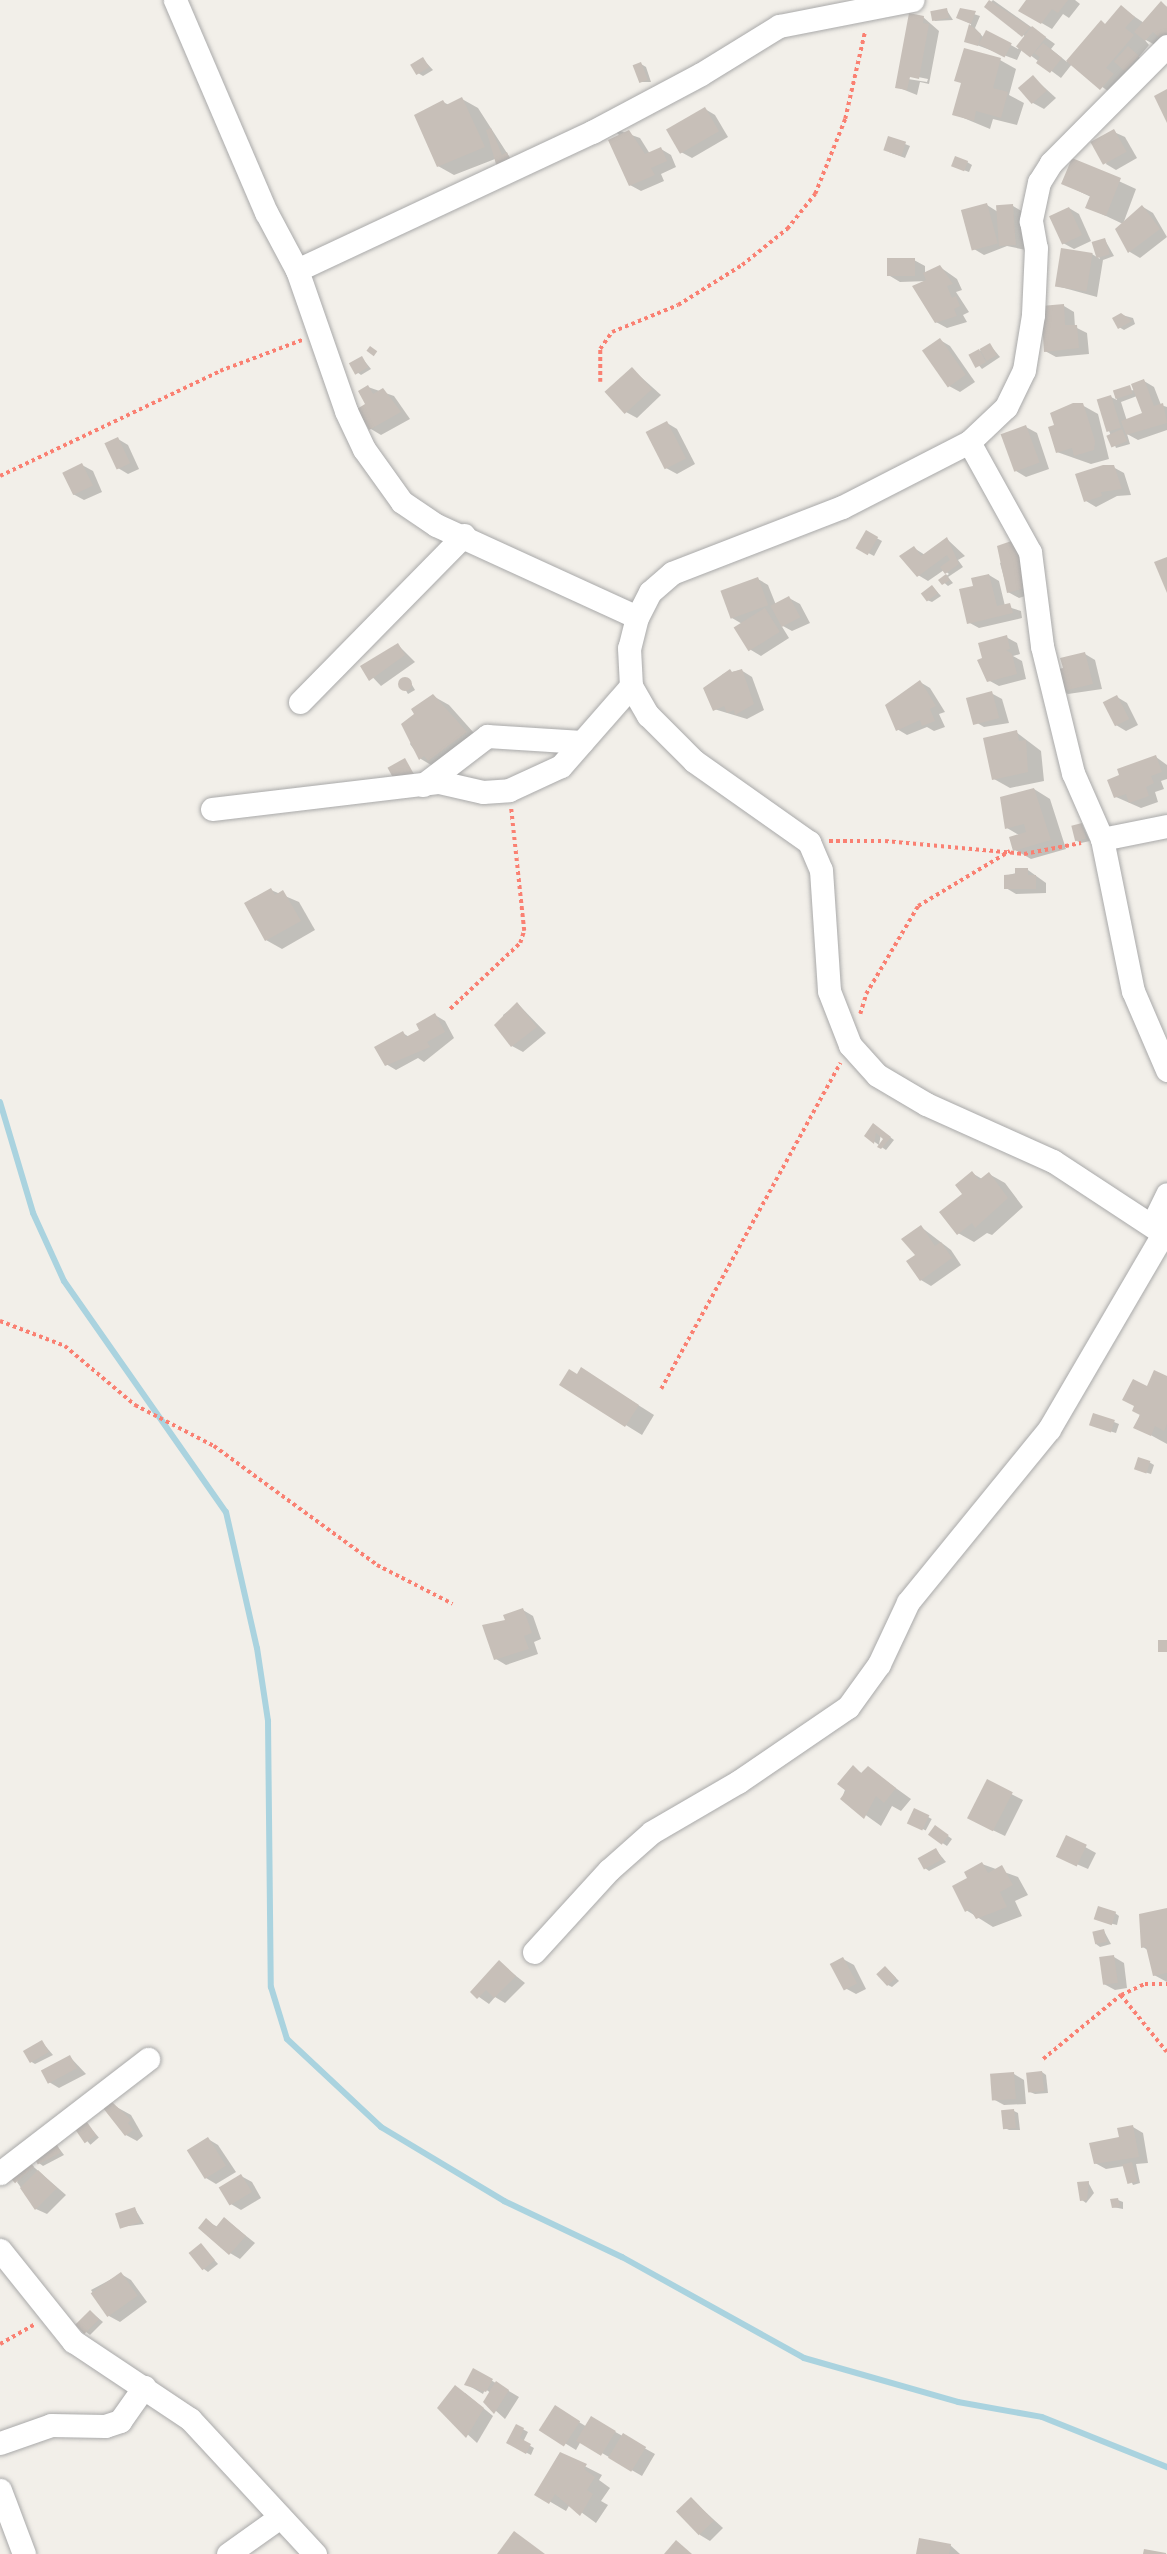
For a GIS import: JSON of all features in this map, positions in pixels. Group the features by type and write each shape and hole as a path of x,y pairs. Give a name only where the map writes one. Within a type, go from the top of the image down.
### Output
{"street":[{"path":"175,0 266,212 297,270 346,411 380,472 402,502 436,525 464,535 540,575 637,617"},
{"path":"297,270 592,132 701,74 779,26 912,0"},
{"path":"1161,1230 1053,1161 926,1104 877,1075 850,1045 829,991 821,870 809,842 694,761 648,715 631,686 629,648 637,617 650,592 672,573 842,507 969,442 1006,407 1024,370 1034,302 1036,248 1031,221 1039,183 1086,125 1167,46"},
{"path":"969,442 1030,552 1042,646 1073,773 1102,839 1133,991 1167,1070"},
{"path":"300,702 464,535"},
{"path":"212,809 423,785 509,790 561,766 631,686"},
{"path":"423,785 487,736 582,742"},
{"path":"1102,839 1167,826"},
{"path":"534,1952 609,1870 652,1832 738,1782 848,1707 879,1664 908,1602 1049,1429 1161,1230 1167,1194"},
{"path":"0,2173 148,2059"},
{"path":"0,2250 49,2316 73,2341 190,2419 315,2554"},
{"path":"0,2443 51,2425 105,2426 120,2421 144,2387"},
{"path":"0,2490 24,2554"},
{"path":"228,2554 280,2517"}],"path":[{"path":"600,382 600,349 612,332 678,305 742,265 787,229 814,194 845,119 870,8"},
{"path":"0,476 220,371 320,333"},
{"path":"450,1009 520,943 524,931 509,790"},
{"path":"809,842 856,839 1024,854 1102,839"},
{"path":"661,1389 850,1045 866,994 918,906 1010,851"},
{"path":"0,1321 65,1346 135,1405 214,1446 377,1565 453,1604"},
{"path":"1043,2059 1121,1994 1145,1984 1167,1984"},
{"path":"1121,1994 1167,2052"},
{"path":"0,2344 49,2316"}],"building":[{"path":"989,0 1030,27 1022,37 984,7"},
{"path":"1026,0 1068,0 1058,13 1052,9 1041,24 1018,11"},
{"path":"1161,1 1167,7 1167,39 1164,42 1153,32 1145,41 1134,32"},
{"path":"1121,5 1135,17 1125,28 1134,35 1106,68 1114,74 1100,90 1066,61 1101,20 1105,24"},
{"path":"947,8 949,18 932,21 930,11"},
{"path":"960,8 976,11 971,24 956,18"},
{"path":"909,13 924,16 923,23 929,24 919,79 910,77 907,90 895,88"},
{"path":"969,24 981,34 978,46 964,42"},
{"path":"1032,26 1046,37 1030,58 1016,46"},
{"path":"986,30 1012,43 1005,57 979,44"},
{"path":"1043,43 1062,58 1050,73 1036,63 1040,57 1034,53"},
{"path":"1128,46 1139,56 1125,72 1114,62"},
{"path":"964,48 1001,58 993,88 1008,92 1001,118 976,111 974,121 952,115 961,83 954,81"},
{"path":"423,57 429,67 416,75 410,65"},
{"path":"641,62 648,80 639,83 633,65"},
{"path":"1033,75 1047,91 1032,104 1018,88"},
{"path":"1167,89 1167,123 1154,96"},
{"path":"462,97 485,147 437,167 414,115 443,100 446,105"},
{"path":"705,107 719,131 680,154 666,130"},
{"path":"491,128 502,155 507,152 512,165 498,171 486,130"},
{"path":"1114,129 1127,152 1103,165 1090,142"},
{"path":"629,130 645,154 661,147 667,161 651,168 655,175 629,186 608,140"},
{"path":"888,136 906,142 901,156 883,150"},
{"path":"955,156 968,161 964,171 951,166"},
{"path":"1072,158 1121,178 1106,216 1085,208 1090,196 1061,184"},
{"path":"987,203 998,244 972,251 961,210"},
{"path":"1013,204 1016,245 999,246 996,205"},
{"path":"1142,205 1160,229 1128,253 1115,229"},
{"path":"1069,207 1082,235 1062,244 1049,216"},
{"path":"1105,238 1110,254 1097,258 1092,242"},
{"path":"1061,248 1093,253 1087,292 1055,287"},
{"path":"887,258 915,258 915,276 887,276"},
{"path":"940,265 953,284 947,286 952,298 956,296 960,306 954,309 957,316 935,323 912,286 926,280 923,273"},
{"path":"1064,304 1065,325 1077,325 1079,348 1044,352 1041,306"},
{"path":"1121,313 1132,321 1118,329 1112,318"},
{"path":"940,338 966,375 948,387 922,351"},
{"path":"990,343 997,355 987,361 980,349"},
{"path":"370,346 377,351 374,356 366,351"},
{"path":"979,349 986,362 975,368 968,355"},
{"path":"362,356 368,367 355,375 349,363"},
{"path":"632,367 652,389 625,414 605,392"},
{"path":"1144,379 1154,406 1163,403 1167,423 1126,435 1121,421 1142,413 1131,384"},
{"path":"368,385 373,394 383,388 401,412 369,430 357,409 365,404 358,391"},
{"path":"1130,385 1133,394 1116,399 1113,391"},
{"path":"1111,395 1121,428 1107,432 1097,399"},
{"path":"1073,403 1083,403 1095,441 1094,450 1074,456 1072,448 1056,453 1048,427 1054,425 1050,413"},
{"path":"667,421 686,458 665,469 646,432"},
{"path":"1026,425 1040,463 1014,472 1001,434"},
{"path":"1122,429 1127,441 1111,448 1106,436"},
{"path":"118,437 130,463 117,470 104,443"},
{"path":"82,463 93,485 73,495 62,473"},
{"path":"1103,465 1114,465 1122,489 1101,492 1102,496 1084,502 1075,474"},
{"path":"866,530 878,537 868,555 856,548"},
{"path":"947,537 959,564 945,574 940,567 950,560 947,555 917,577 899,556 914,546 921,556"},
{"path":"1017,539 1032,586 1007,593 997,546"},
{"path":"1167,557 1167,593 1154,562"},
{"path":"946,574 950,580 942,585 938,580"},
{"path":"989,574 997,606 1010,603 1013,613 967,624 959,589 973,586 971,578"},
{"path":"758,577 768,605 731,619 720,591"},
{"path":"932,585 938,593 927,601 921,593"},
{"path":"789,596 800,617 782,627 770,606"},
{"path":"765,608 780,632 748,651 734,628"},
{"path":"1007,635 1010,649 1006,650 1012,654 1017,674 987,682 977,660 982,658 978,643"},
{"path":"398,643 405,655 369,681 360,666"},
{"path":"1085,652 1093,684 1063,691 1051,671 1063,668 1060,658"},
{"path":"730,669 732,672 742,669 754,704 735,715 734,710 727,713 724,706 713,711 703,688"},
{"path":"405,677 410,679 410,689 405,691 400,689 398,684 400,679"},
{"path":"920,680 936,706 930,709 935,721 922,726 920,720 896,731 885,705"},
{"path":"992,691 999,718 973,725 966,698"},
{"path":"433,694 467,732 428,761 424,756 419,760 401,724 414,714 411,709"},
{"path":"1117,695 1129,719 1115,726 1103,702"},
{"path":"1017,730 1019,741 1026,740 1028,772 992,780 983,738"},
{"path":"1156,755 1162,772 1151,776 1154,783 1146,787 1149,796 1129,803 1126,794 1114,798 1107,780 1119,775 1117,769"},
{"path":"405,758 414,774 396,783 388,768"},
{"path":"1034,788 1051,840 1013,851 1009,837 1026,832 1024,824 1005,829 1000,797"},
{"path":"1082,823 1086,839 1075,841 1071,826"},
{"path":"1015,868 1028,868 1028,875 1036,875 1036,889 1004,889 1004,875 1015,874"},
{"path":"271,888 275,895 283,890 301,921 265,941 244,903"},
{"path":"517,1002 537,1027 511,1047 494,1025"},
{"path":"435,1013 445,1032 427,1042 430,1047 385,1066 374,1047 403,1031 406,1037 419,1030 416,1024"},
{"path":"873,1123 891,1137 881,1149 877,1147 883,1139 876,1133 874,1144 864,1136"},
{"path":"972,1171 979,1180 989,1172 1008,1198 975,1228 972,1223 957,1235 939,1212 962,1194 955,1185"},
{"path":"921,1225 935,1246 941,1242 952,1258 920,1281 906,1261 915,1255 901,1239"},
{"path":"581,1367 639,1405 625,1427 559,1385 569,1369 577,1374"},
{"path":"1154,1370 1167,1376 1167,1424 1164,1431 1155,1426 1151,1436 1133,1428 1140,1415 1132,1411 1134,1406 1122,1400 1133,1379 1147,1386"},
{"path":"1093,1413 1115,1420 1111,1432 1089,1425"},
{"path":"1138,1457 1150,1461 1146,1473 1134,1469"},
{"path":"523,1608 532,1633 524,1636 529,1649 494,1660 482,1625 505,1620 503,1615"},
{"path":"1158,1640 1167,1640 1167,1652 1158,1652"},
{"path":"853,1765 861,1773 868,1766 896,1788 884,1803 876,1796 864,1819 840,1799 846,1791 837,1784"},
{"path":"987,1779 1013,1792 993,1831 967,1818"},
{"path":"914,1808 929,1815 922,1831 907,1823"},
{"path":"935,1825 949,1835 942,1845 928,1835"},
{"path":"1066,1835 1087,1845 1077,1866 1056,1857"},
{"path":"936,1848 942,1859 924,1870 918,1858"},
{"path":"982,1862 988,1873 1002,1865 1013,1885 1000,1892 1007,1907 976,1919 970,1909 965,1912 952,1886 967,1878 964,1872"},
{"path":"1098,1906 1116,1912 1112,1925 1094,1919"},
{"path":"1167,1908 1167,1973 1153,1976 1146,1947 1141,1948 1139,1914"},
{"path":"1104,1929 1107,1942 1095,1944 1092,1932"},
{"path":"1114,1955 1118,1983 1103,1985 1099,1957"},
{"path":"843,1957 857,1983 844,1991 830,1964"},
{"path":"499,1960 516,1976 494,1998 486,1990 477,1999 470,1992"},
{"path":"885,1966 896,1978 887,1986 876,1974"},
{"path":"42,2040 49,2052 30,2063 23,2051"},
{"path":"70,2055 77,2068 48,2084 41,2070"},
{"path":"1042,2071 1044,2091 1028,2093 1026,2073"},
{"path":"1014,2072 1016,2099 992,2101 990,2074"},
{"path":"111,2101 131,2120 128,2123 133,2130 125,2136 103,2108"},
{"path":"1014,2109 1016,2128 1003,2129 1001,2110"},
{"path":"87,2122 96,2135 85,2143 76,2130"},
{"path":"1133,2125 1139,2157 1094,2164 1089,2143 1119,2137 1117,2128"},
{"path":"208,2137 226,2166 205,2179 187,2150"},
{"path":"55,2141 61,2153 38,2164 32,2153"},
{"path":"28,2160 34,2167 15,2183 9,2176"},
{"path":"1132,2162 1137,2181 1128,2184 1122,2165"},
{"path":"38,2170 57,2188 35,2210 20,2188"},
{"path":"241,2174 252,2192 230,2205 219,2187"},
{"path":"1089,2181 1087,2200 1080,2201 1077,2182"},
{"path":"1118,2198 1120,2207 1112,2208 1110,2199"},
{"path":"135,2207 140,2222 120,2229 115,2213"},
{"path":"224,2217 246,2236 229,2255 198,2228 206,2218 216,2227"},
{"path":"201,2243 215,2260 202,2270 189,2253"},
{"path":"121,2272 138,2296 107,2317 91,2293"},
{"path":"90,2310 99,2319 84,2334 75,2325"},
{"path":"473,2368 493,2379 486,2392 464,2385"},
{"path":"496,2381 509,2390 494,2414 483,2402"},
{"path":"455,2385 484,2408 466,2438 437,2408"},
{"path":"555,2405 580,2421 564,2446 539,2430"},
{"path":"591,2416 616,2431 601,2456 576,2441"},
{"path":"516,2424 524,2428 520,2438 531,2444 526,2454 506,2443"},
{"path":"623,2433 646,2447 631,2472 608,2458"},
{"path":"560,2452 587,2464 584,2469 595,2477 587,2490 593,2494 580,2516 555,2494 549,2504 534,2495"},
{"path":"691,2497 714,2521 699,2535 676,2512"},
{"path":"514,2531 545,2554 497,2554"},
{"path":"919,2538 951,2544 949,2554 916,2554"},
{"path":"676,2540 692,2554 664,2554"},
{"path":"1144,2549 1166,2553 1166,2554 1143,2554"}],"waterway":[{"path":"0,1102 33,1213 64,1281 226,1512 257,1648 268,1721 271,1987 287,2039 381,2127 504,2201 622,2257 804,2358 958,2402 1042,2417 1167,2467"}]}
